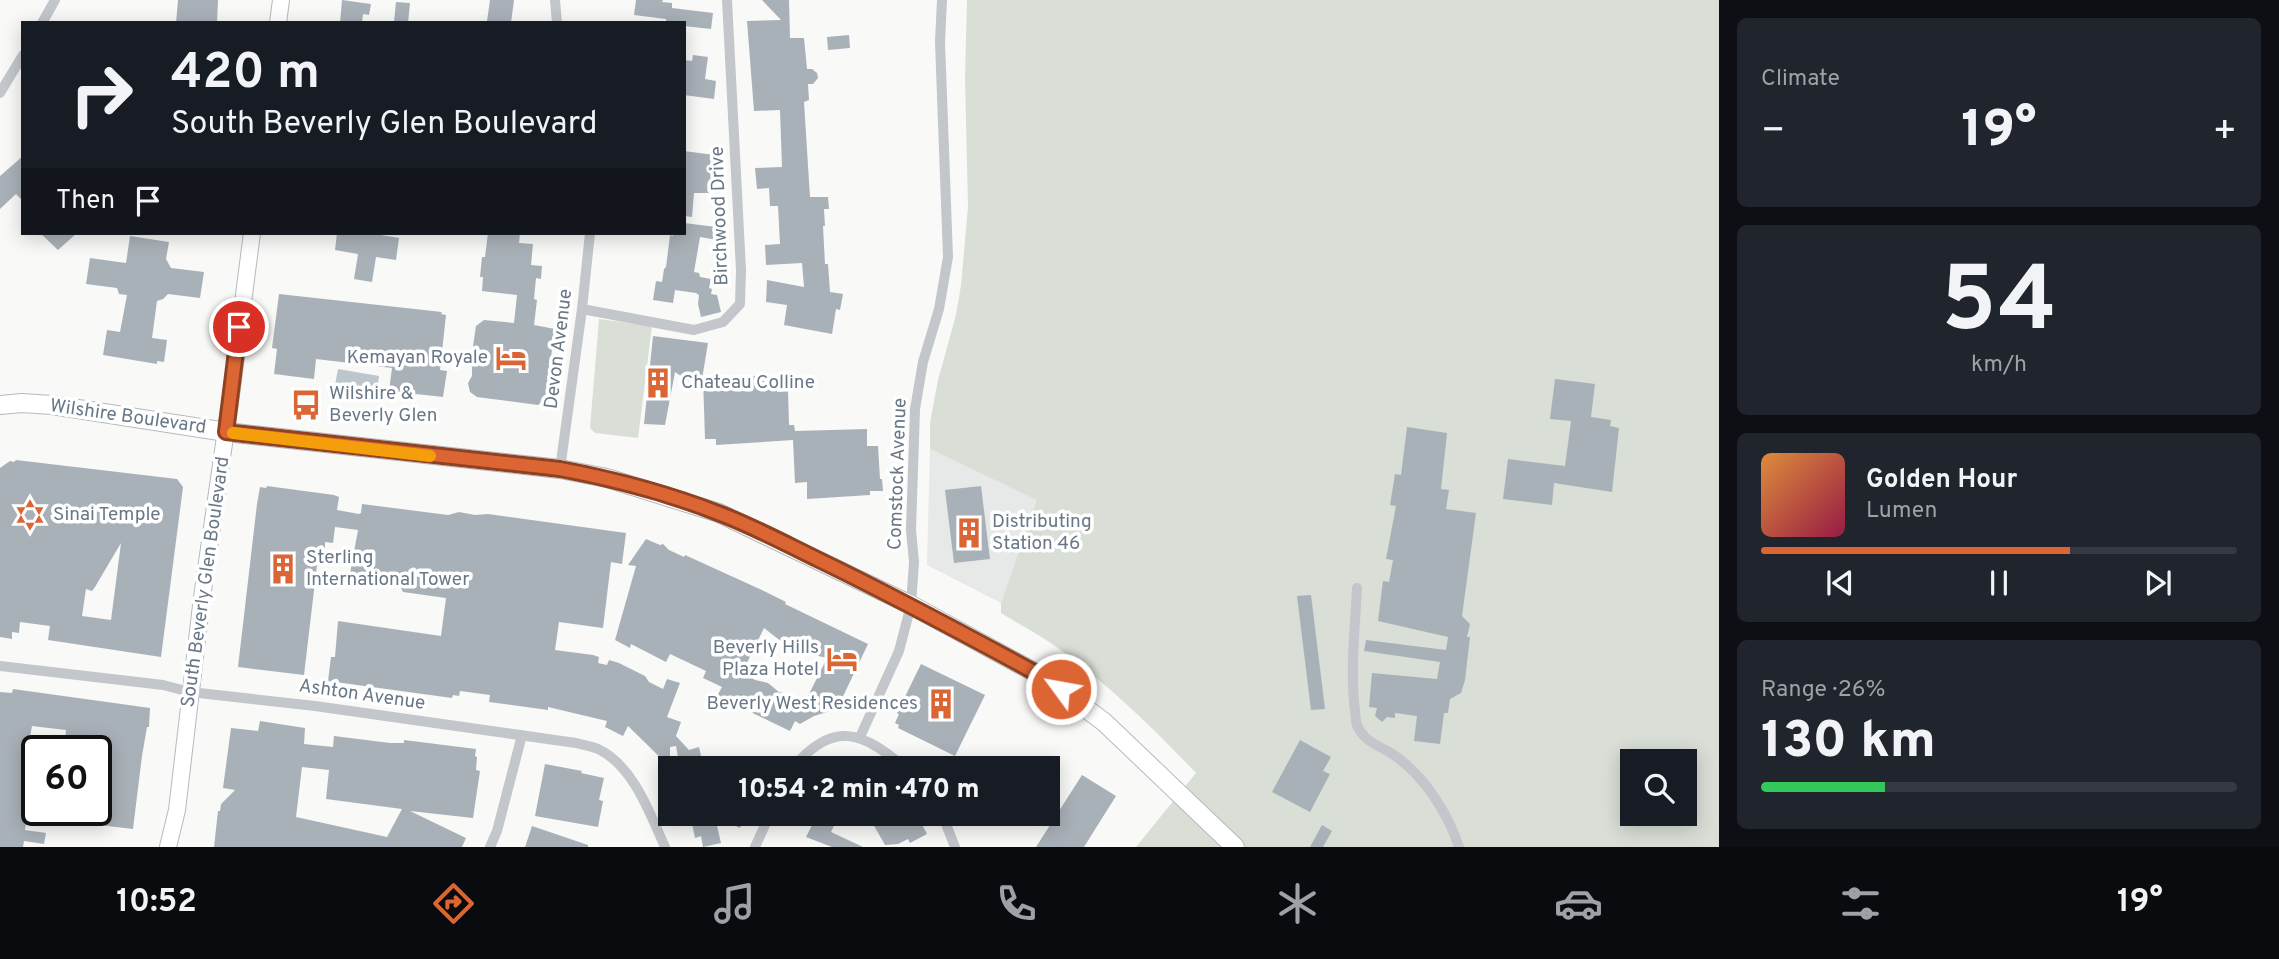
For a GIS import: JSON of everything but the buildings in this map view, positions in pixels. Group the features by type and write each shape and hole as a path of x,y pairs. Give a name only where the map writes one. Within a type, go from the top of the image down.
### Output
{"main road":[{"path":"278,21 281,0"},
{"name":"South Beverly Glen Boulevard","path":"168,847 177,810 190,692 251,235"},
{"name":"Wilshire Boulevard","path":"0,405 52,405 226,432 560,469 607,478 719,513 911,605 1045,678 1076,699 1132,747 1235,847"}],"street":[{"path":"43,21 55,0"},
{"path":"555,0 557,21"},
{"name":"Birchwood Drive","path":"582,309 694,330 723,322 740,304 741,270 727,0"},
{"name":"Comstock Avenue","path":"860,737 899,651 911,605 914,562 911,530 915,409 922,362 939,309 948,257 940,42 942,0"},
{"path":"0,93 21,58"},
{"name":"Devon Avenue","path":"560,469 590,235"},
{"path":"1357,588 1352,684 1357,727 1373,744 1391,753 1413,771 1431,792 1452,826 1458,847"},
{"name":"Ashton Avenue","path":"0,666 163,685 190,692 315,706 588,746 599,750 620,765 643,798 665,847"},
{"path":"804,756 820,743 846,734 860,737 888,756"},
{"path":"490,847 497,831 522,735"},
{"path":"755,847 765,826"},
{"path":"947,826 955,847"}],"shaded area":[{"path":"967,0 1719,0 1719,847 1136,847 1196,773 1133,710 1083,667 1050,642 1001,613 1001,603 1037,500 930,449 930,423 938,380 956,315 961,285 968,207 965,78"},
{"path":"599,319 652,326 638,438 595,433 590,428"},
{"path":"338,369 379,376 377,391 335,385"},
{"path":"930,449 1038,500 1001,603 927,565"}],"slow traffic":[{"path":"233,433 430,456"}],"place":[{"name":"Kemayan Royale","path":"511,358"},
{"name":"Chateau Colline","path":"658,383"},
{"name":"Wilshire & Beverly Glen","path":"306,405"},
{"name":"Sinai Temple","path":"30,515"},
{"name":"Distributing Station 46","path":"969,533"},
{"name":"Sterling International Tower","path":"283,569"},
{"name":"Beverly Hills Plaza Hotel","path":"842,659"},
{"name":"Beverly West Residences","path":"941,704"}],"route":[{"path":"239,327 226,432 560,469 607,478 657,493 719,513 781,541 933,616 1061,689"}]}
